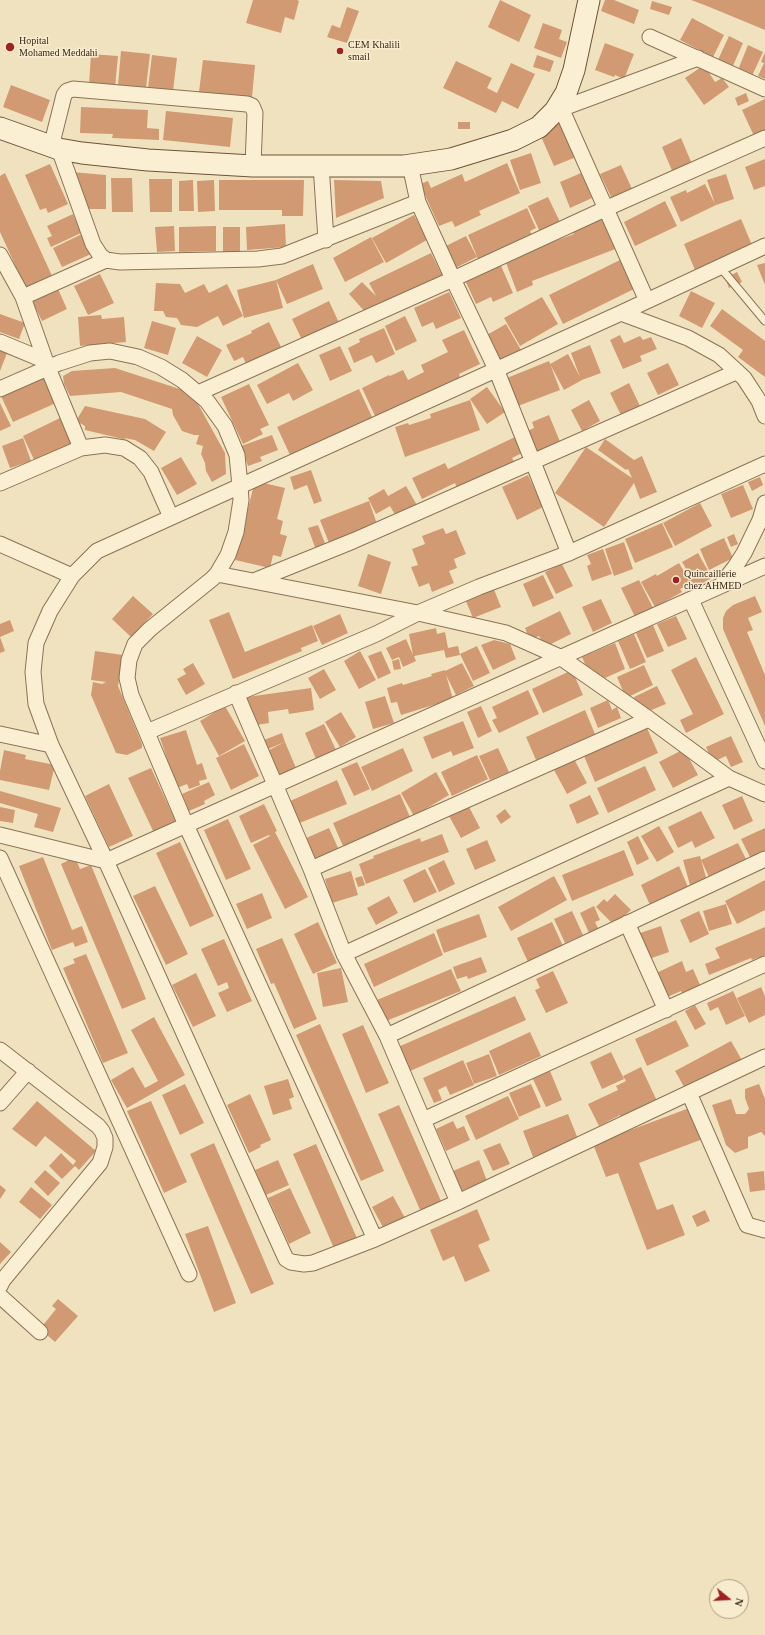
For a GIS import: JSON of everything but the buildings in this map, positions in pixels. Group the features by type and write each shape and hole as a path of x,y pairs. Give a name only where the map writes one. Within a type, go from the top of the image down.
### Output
{"main road":[{"path":"0,128 55,148 82,153 148,160 253,166 410,165 451,159 513,140 539,127 558,109 566,93 574,70 589,0"}],"street":[{"path":"650,37 765,88"},
{"path":"647,301 558,109 698,58"},
{"path":"253,166 254,113 252,106 247,104 73,89 67,91 64,95 55,148 93,244 100,255 106,260 120,262 258,259 282,256 326,240 418,202"},
{"path":"198,393 765,138"},
{"path":"321,165 326,240"},
{"path":"410,165 418,202 496,369 569,553"},
{"path":"765,246 97,551 72,576 50,611 36,643 33,672 36,704 51,745 106,861 286,1259 296,1263 313,1263 375,1239 458,1202 765,1057"},
{"path":"0,255 23,297 47,364 81,448"},
{"path":"23,297 106,260"},
{"path":"621,313 688,338 718,355 744,378 759,401 765,416"},
{"path":"0,342 47,364"},
{"path":"0,389 47,364 90,353 110,351 138,358 161,367 182,380 207,401 225,426 237,455 241,500 236,532 228,555 217,574 191,598 150,629 135,644 129,660 127,678 131,695 186,825 375,1239"},
{"path":"254,581 353,541 736,372"},
{"path":"0,483 81,448 105,445 124,448 140,458 150,472 171,517"},
{"path":"147,732 376,634 418,613 479,587 569,553 765,464"},
{"path":"718,588 736,567 744,553 760,520 765,503"},
{"path":"0,544 72,576"},
{"path":"0,836 106,861 765,566"},
{"path":"217,574 418,613 506,633 560,657 649,719 729,778 765,794"},
{"path":"691,600 764,755"},
{"path":"236,693 274,786 311,868 344,954 387,1036 458,1202"},
{"path":"311,868 649,719"},
{"path":"0,734 51,745"},
{"path":"344,954 729,778"},
{"path":"0,858 189,1274"},
{"path":"387,1036 765,859"},
{"path":"627,923 666,1010"},
{"path":"423,1120 765,964"},
{"path":"0,1050 98,1126 105,1138 105,1147 100,1163 3,1280 0,1286"},
{"path":"0,1103 28,1071"},
{"path":"689,1093 747,1225 765,1230"},
{"path":"0,1296 40,1332"}],"lane":[{"path":"720,267 765,321"}],"place":[{"name":"Hopital Mohamed Meddahi","path":"10,47"},
{"name":"CEM Khalili smail","path":"340,51"},
{"name":"Quincaillerie chez AHMED","path":"676,580"}]}
